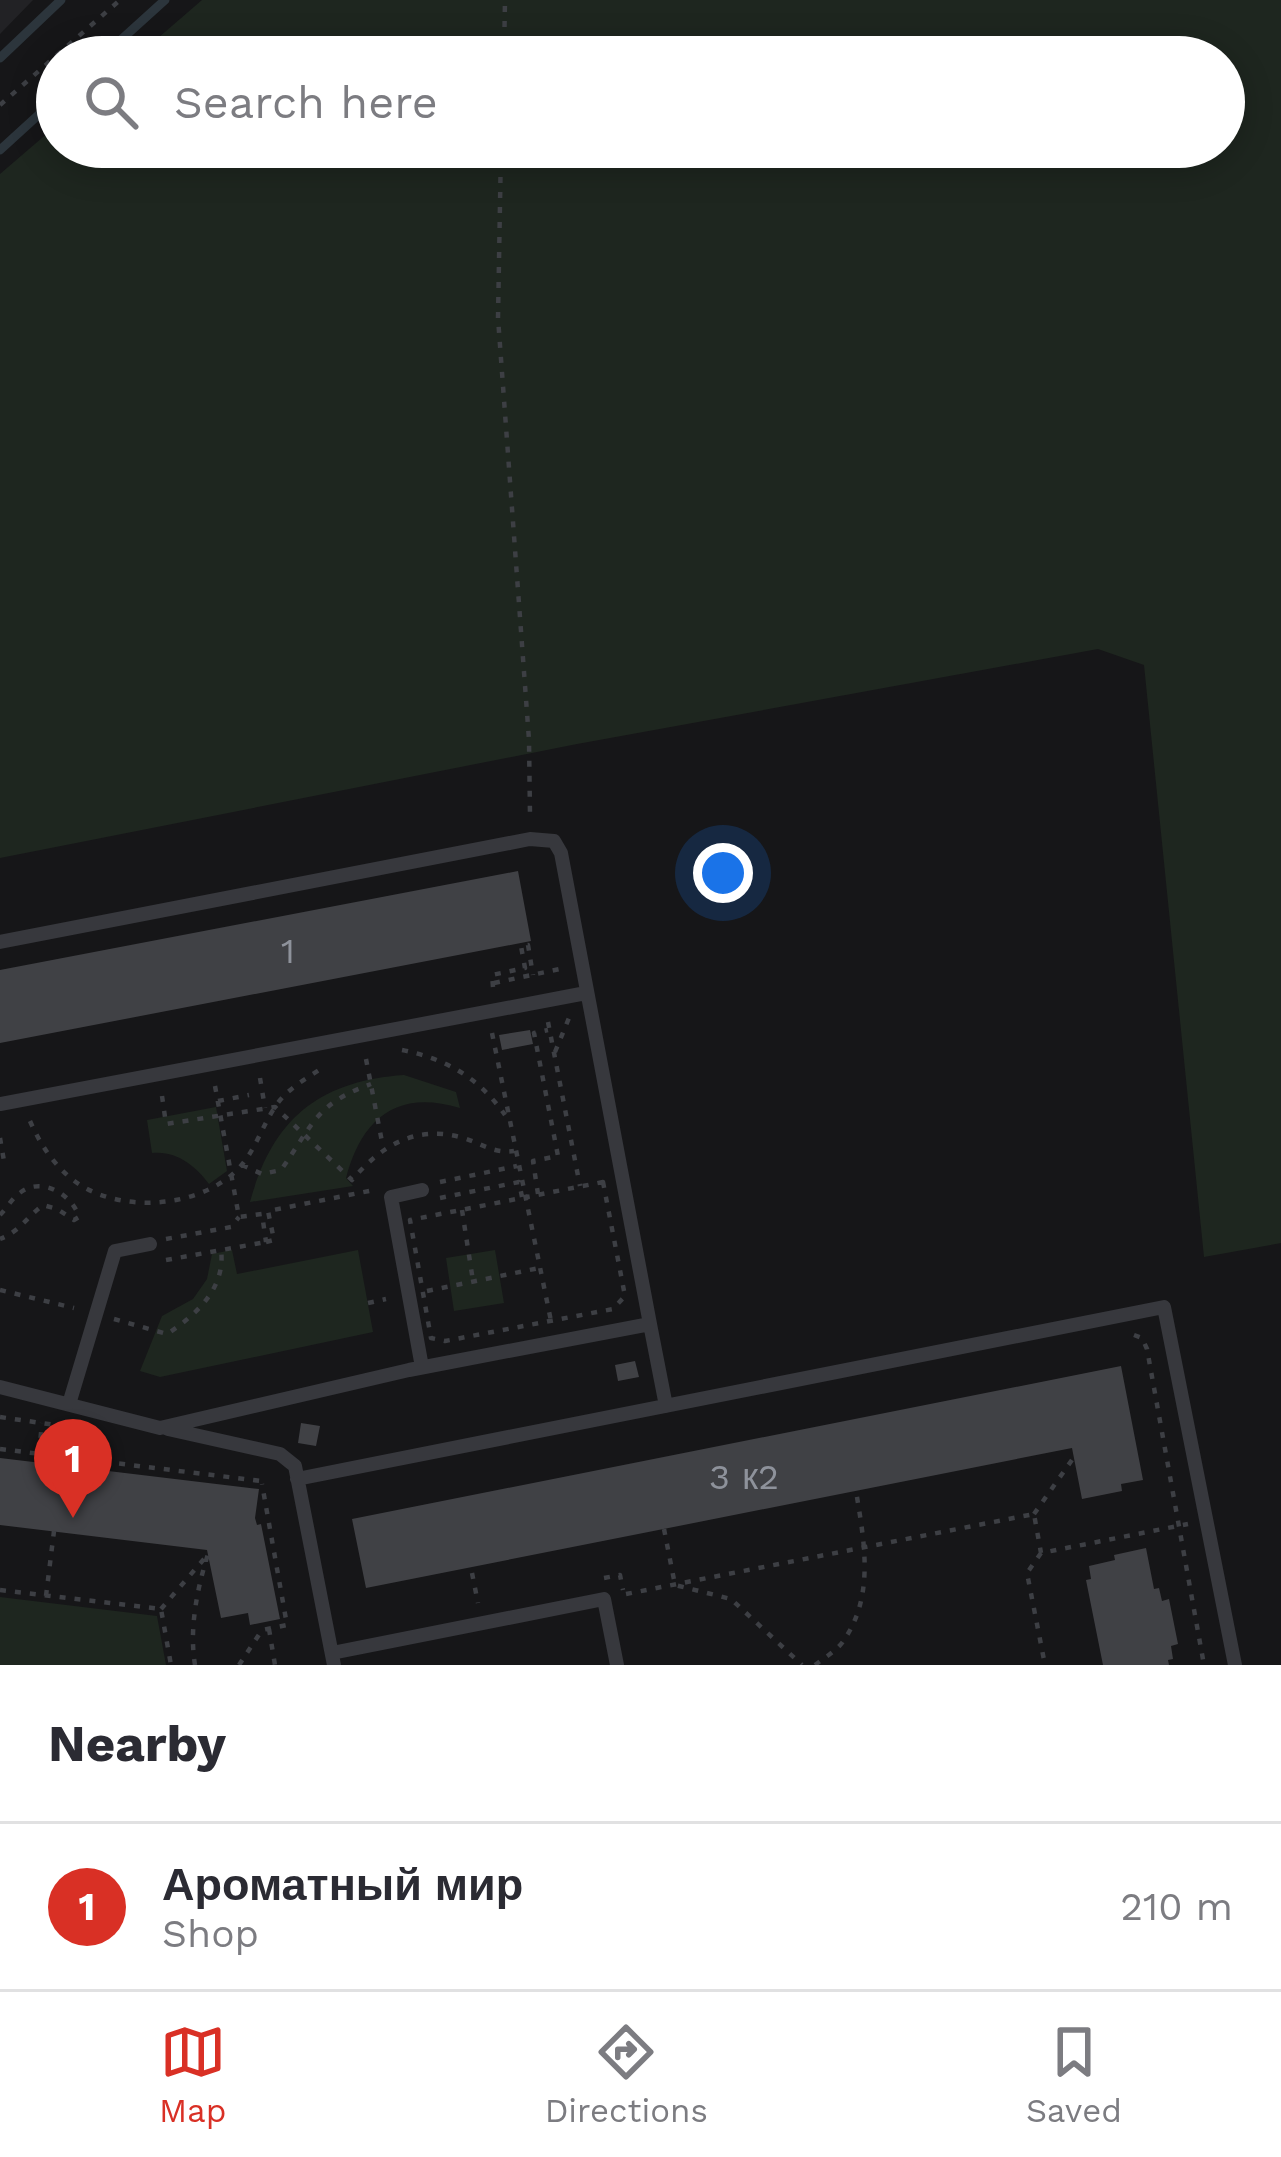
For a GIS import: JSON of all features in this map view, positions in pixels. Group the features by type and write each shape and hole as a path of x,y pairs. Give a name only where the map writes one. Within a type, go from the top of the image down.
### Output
{"lane":[{"path":"0,942 530,839 554,841 561,853 666,1406"},
{"path":"0,1104 586,992"},
{"path":"420,1196 392,1197 415,1293 422,1367"},
{"path":"69,1404 115,1251 150,1244"},
{"path":"298,1479 1164,1307 1234,1665"},
{"path":"160,1428 422,1367 650,1324"},
{"path":"0,1387 280,1454 295,1466 333,1659 604,1599 617,1665"}],"path":[{"path":"79,36 120,0"},
{"path":"504,36 505,0"},
{"path":"0,105 36,74"},
{"path":"501,168 498,318 529,740 530,839"},
{"path":"472,991 496,987 492,975 525,968 521,946 528,945 533,975"},
{"path":"494,983 560,969 565,996"},
{"path":"554,1055 569,1018 547,1023 580,1186"},
{"path":"538,1194 532,1162 558,1156 534,1033 548,1030"},
{"path":"492,1033 517,1166"},
{"path":"402,1050 446,1063 472,1078 508,1120"},
{"path":"365,1057 383,1147"},
{"path":"30,1121 42,1148 75,1181 102,1195 145,1202 180,1200 214,1189 242,1165 288,1091 328,1064"},
{"path":"260,1077 265,1108"},
{"path":"242,1165 262,1174 280,1170 303,1134 338,1096 371,1084"},
{"path":"215,1086 239,1217"},
{"path":"218,1101 249,1095"},
{"path":"162,1096 166,1124 275,1107 352,1180 383,1147 408,1137 457,1136 496,1152 514,1151"},
{"path":"0,1142 4,1161 0,1161"},
{"path":"447,1181 522,1165 551,1321"},
{"path":"64,1195 75,1181"},
{"path":"438,1198 519,1182 525,1197"},
{"path":"603,1182 625,1296 613,1309 436,1341 428,1333 415,1293 410,1220 580,1186 603,1182"},
{"path":"0,1215 30,1187 44,1186 72,1201 79,1217 74,1220 43,1205 19,1229 0,1238"},
{"path":"152,1262 274,1240 268,1211 388,1187"},
{"path":"420,1196 421,1218"},
{"path":"462,1210 473,1281"},
{"path":"173,1238 231,1227 239,1217 262,1214 266,1241"},
{"path":"0,1290 166,1334 194,1317 216,1285 221,1250"},
{"path":"368,1303 541,1268"},
{"path":"1133,1335 1142,1337 1148,1349 1204,1665"},
{"path":"0,1418 85,1430"},
{"path":"39,1453 42,1424"},
{"path":"63,1456 67,1427"},
{"path":"101,1461 103,1433"},
{"path":"0,1449 261,1481 286,1625"},
{"path":"604,1599 1034,1514 1074,1456"},
{"path":"815,1665 844,1641 865,1587 866,1547 856,1491"},
{"path":"1034,1514 1041,1553 1027,1574 1045,1665"},
{"path":"1041,1553 1206,1521"},
{"path":"664,1529 674,1585"},
{"path":"46,1595 54,1532"},
{"path":"161,1609 208,1554 198,1585 195,1665"},
{"path":"472,1573 478,1603"},
{"path":"674,1585 730,1599 802,1665"},
{"path":"0,1590 161,1609"},
{"path":"161,1609 171,1665"},
{"path":"239,1665 262,1630 303,1622"},
{"path":"269,1629 275,1665"}],"shaded area":[{"path":"0,0 33,0 0,34"},
{"path":"202,0 1281,0 1281,1243 1204,1257 1144,665 1098,649 577,744 0,858 0,174 36,143 36,168 1245,168 1245,36 160,36"},
{"path":"404,1075 456,1092 460,1108 418,1102 385,1113 372,1124 353,1157 346,1178 353,1186 250,1202 271,1148 303,1110 347,1086"},
{"path":"216,1107 227,1171 209,1184 185,1161 152,1153 147,1120"},
{"path":"232,1250 237,1274 358,1250 373,1332 160,1377 140,1371 162,1316 193,1299 207,1279 212,1254"},
{"path":"495,1250 504,1303 454,1311 446,1258"},
{"path":"0,1597 157,1616 166,1665 0,1665"}],"building":[{"path":"518,871 531,941 0,1043 0,970"},
{"path":"530,1030 533,1044 502,1050 499,1035"},
{"path":"635,1361 639,1377 618,1381 615,1365"},
{"path":"1121,1366 1143,1480 1121,1484 1122,1491 1082,1499 1072,1448 366,1588 352,1519"},
{"path":"301,1423 320,1426 316,1446 298,1443"},
{"path":"0,1458 259,1489 255,1518 261,1524 280,1619 250,1625 248,1613 221,1618 207,1550 0,1525"},
{"path":"1146,1548 1154,1589 1159,1588 1162,1601 1169,1599 1178,1644 1171,1646 1173,1659 1168,1660 1169,1665 1103,1665 1086,1580 1091,1579 1089,1566"}],"waterway":[{"path":"0,58 61,0"},
{"path":"125,36 165,0"},
{"path":"0,150 36,117"}],"place":[{"name":"Ароматный мир","path":"73,1518"}]}
